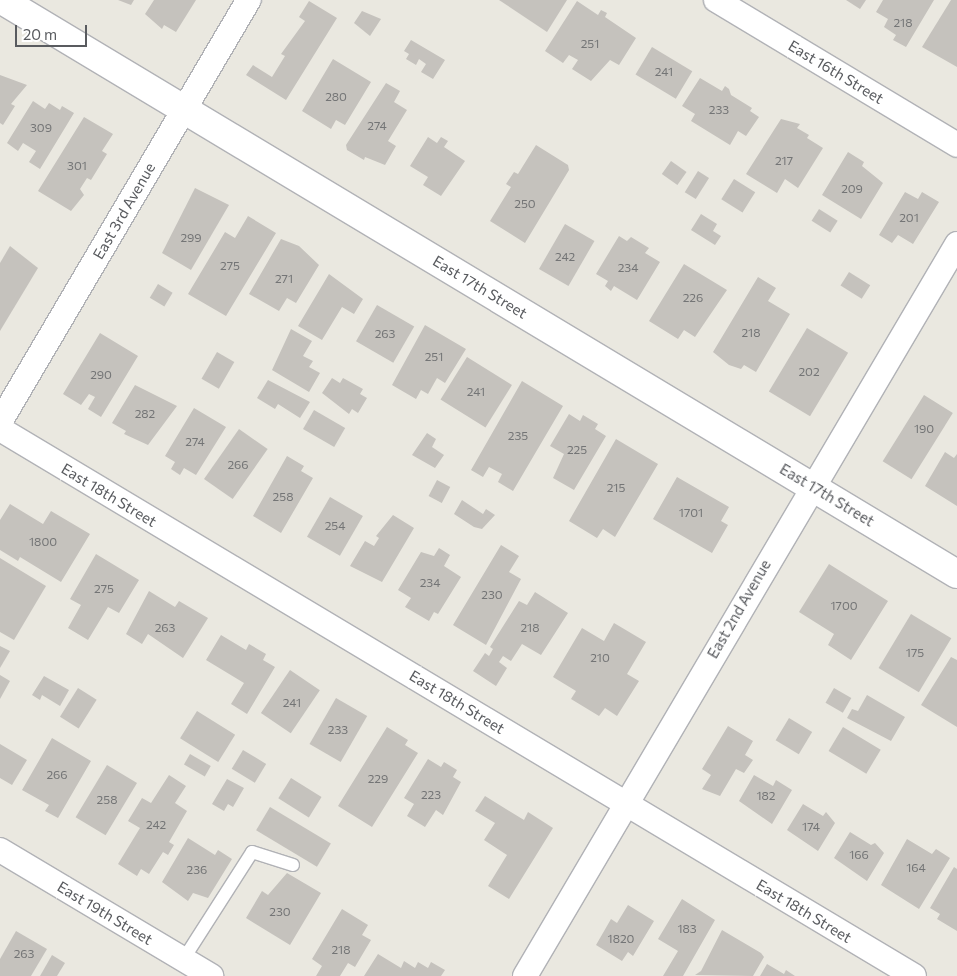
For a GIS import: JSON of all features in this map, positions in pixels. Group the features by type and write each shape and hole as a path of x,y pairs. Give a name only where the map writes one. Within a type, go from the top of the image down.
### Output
{"street":[{"name":"East 17th Street","path":"2,0 957,574"},
{"name":"East 3rd Avenue","path":"0,422 249,0"},
{"name":"East 16th Street","path":"716,0 957,145"},
{"name":"East 2nd Avenue","path":"525,976 811,485 957,244"},
{"name":"East 18th Street","path":"0,429 914,976"},
{"name":"East 19th Street","path":"0,850 211,976"}],"lane":[{"path":"183,960 252,852 293,865"}],"building":[{"path":"118,0 134,0 131,5"},
{"path":"154,0 196,0 176,32 164,25 162,29 145,14"},
{"path":"499,0 567,0 547,32"},
{"path":"846,0 866,0 860,9"},
{"path":"883,0 934,0 906,47 893,40 896,35 884,27 888,19 876,12"},
{"path":"951,0 957,0 957,67 922,47"},
{"path":"309,1 337,18 286,100 246,75 253,65 272,77 285,56 281,54 305,21 299,17"},
{"path":"577,1 598,15 601,10 607,13 605,17 636,38 619,65 610,60 591,81 572,69 578,60 569,55 563,63 545,51"},
{"path":"362,11 381,19 370,36 354,23"},
{"path":"411,40 445,60 433,79 421,72 426,64 419,59 416,65 406,59 409,54 404,51"},
{"path":"652,47 692,71 676,99 636,74"},
{"path":"333,59 371,82 345,125 336,120 331,129 302,111"},
{"path":"0,75 27,85 11,104 15,106 3,125 0,123"},
{"path":"700,78 722,91 725,86 729,89 731,95 752,108 750,111 759,117 746,136 738,131 730,145 691,121 695,114 682,106"},
{"path":"386,83 400,91 394,102 407,110 388,141 396,146 385,165 365,157 364,160 347,150 346,145"},
{"path":"33,101 45,109 49,103 60,110 62,106 74,113 40,169 29,162 36,151 23,143 18,151 7,143"},
{"path":"84,117 113,134 102,151 107,154 91,180 87,178 80,189 84,195 71,211 38,191"},
{"path":"781,119 800,124 797,128 809,135 807,138 823,148 798,188 785,179 777,193 746,174"},
{"path":"428,137 437,143 441,137 448,141 444,147 465,161 441,196 423,185 428,177 410,166"},
{"path":"536,145 568,165 569,170 525,243 490,221 511,187 506,184 514,172 518,174"},
{"path":"848,152 864,162 862,166 883,183 861,219 822,195"},
{"path":"671,161 687,172 677,185 662,174"},
{"path":"698,171 709,178 696,199 685,192"},
{"path":"734,179 755,192 742,213 721,199"},
{"path":"195,188 229,205 191,270 162,253"},
{"path":"905,192 918,199 922,192 939,202 913,244 898,235 892,243 879,235"},
{"path":"819,209 838,221 830,233 812,221"},
{"path":"701,214 717,224 713,231 721,236 715,245 691,230"},
{"path":"248,216 276,233 226,316 188,294 225,232 235,238"},
{"path":"565,224 594,241 568,286 539,269"},
{"path":"619,236 627,241 631,237 649,248 645,253 660,262 637,300 614,286 611,291 605,286 608,281 596,274"},
{"path":"281,239 299,246 319,265 296,303 287,298 279,311 249,294"},
{"path":"10,246 38,268 0,331 0,263"},
{"path":"684,264 727,290 695,337 684,330 678,339 649,321"},
{"path":"849,272 870,285 862,299 841,286"},
{"path":"329,274 363,299 354,314 342,307 322,340 298,326"},
{"path":"758,277 776,288 768,301 790,314 756,372 744,365 741,369 729,365 713,352"},
{"path":"158,284 173,293 164,306 150,298"},
{"path":"377,305 414,326 393,363 356,341"},
{"path":"425,325 466,349 445,383 437,378 428,394 421,390 416,399 392,385"},
{"path":"807,328 848,353 810,416 769,391"},
{"path":"291,329 312,341 303,356 313,361 309,367 320,373 309,392 272,370"},
{"path":"100,333 138,356 101,417 88,409 95,397 89,394 81,405 63,394"},
{"path":"217,352 234,362 219,389 202,379"},
{"path":"467,357 512,385 485,427 441,399"},
{"path":"332,378 340,383 343,378 363,389 360,394 367,398 358,413 352,409 349,414 322,393"},
{"path":"268,380 310,402 300,418 278,404 275,409 257,398"},
{"path":"522,381 563,406 513,491 498,482 502,474 489,467 483,477 471,470"},
{"path":"135,385 177,406 148,445 124,434 126,431 112,423"},
{"path":"924,395 953,413 911,479 883,461"},
{"path":"194,408 226,427 196,475 184,468 180,475 171,469 175,462 165,456"},
{"path":"314,410 345,428 334,447 303,429"},
{"path":"569,414 580,421 583,415 598,424 595,429 606,436 574,490 553,478 564,454 550,446"},
{"path":"239,429 268,449 233,499 204,479"},
{"path":"427,433 436,439 432,447 444,455 435,468 412,455"},
{"path":"616,439 658,464 615,537 603,529 597,538 569,521"},
{"path":"945,452 954,458 957,454 957,506 925,486"},
{"path":"287,456 304,466 301,471 313,478 281,533 253,516"},
{"path":"677,477 729,507 721,521 728,525 712,553 653,519"},
{"path":"437,480 450,487 442,503 429,496"},
{"path":"330,497 363,516 340,556 307,537"},
{"path":"462,500 483,514 486,509 495,515 482,529 474,527 454,514"},
{"path":"10,504 43,524 51,511 90,534 61,582 20,557 18,561 0,550 0,520"},
{"path":"393,515 414,528 382,582 350,566 365,541 374,546 379,538 376,536"},
{"path":"501,545 519,556 509,572 521,579 486,645 453,625"},
{"path":"439,548 450,555 444,566 461,577 438,614 434,612 429,621 405,607 411,598 398,590 421,552 434,556"},
{"path":"96,554 139,580 119,613 108,607 88,640 68,628 81,605 70,599"},
{"path":"0,558 46,586 14,640 0,632"},
{"path":"829,564 888,601 851,660 828,645 834,634 799,612"},
{"path":"149,591 175,607 179,601 208,618 183,658 148,634 142,644 126,634"},
{"path":"535,592 568,613 541,655 522,644 511,661 503,656 499,662 507,668 496,686 473,671 485,653 489,656 493,649 490,647 519,601 527,605"},
{"path":"911,614 951,638 919,692 879,668"},
{"path":"614,623 646,642 627,674 639,681 617,716 605,708 599,716 571,699 576,691 553,677 582,628 604,641"},
{"path":"221,635 246,650 249,644 266,654 263,660 275,667 247,714 231,704 244,683 206,660"},
{"path":"0,646 10,651 0,668"},
{"path":"951,657 957,660 957,727 921,705"},
{"path":"290,670 320,690 291,733 261,713"},
{"path":"0,675 10,681 0,699"},
{"path":"44,676 69,690 60,706 42,695 40,700 32,695"},
{"path":"78,688 97,700 79,728 60,717"},
{"path":"834,688 851,698 843,713 826,703"},
{"path":"867,695 905,717 891,741 847,718 852,709 858,711"},
{"path":"336,698 367,716 341,762 310,744"},
{"path":"197,711 235,735 218,762 180,738"},
{"path":"789,718 812,732 799,754 776,740"},
{"path":"728,726 753,741 745,755 753,760 744,773 736,769 720,796 702,789 711,775 702,769"},
{"path":"387,727 408,740 405,745 418,753 372,827 338,806"},
{"path":"843,727 881,750 866,774 829,751"},
{"path":"52,738 91,761 58,818 45,811 49,805 22,790"},
{"path":"0,744 27,760 12,785 0,778"},
{"path":"243,750 266,764 255,783 232,769"},
{"path":"190,754 211,766 205,776 184,764"},
{"path":"428,759 441,767 444,762 457,770 453,777 461,782 443,815 436,810 425,827 407,816 414,804 404,798"},
{"path":"107,765 137,783 106,835 76,817"},
{"path":"169,775 186,786 175,803 187,811 169,842 174,845 168,855 163,852 149,874 141,869 137,876 118,864 140,828 128,821 142,798 151,803"},
{"path":"754,775 773,786 776,780 792,790 772,824 739,801"},
{"path":"291,778 322,797 309,817 278,798"},
{"path":"227,779 244,788 233,807 228,804 224,811 212,804"},
{"path":"485,796 524,820 528,812 553,828 509,899 488,886 507,855 484,840 495,823 475,811"},
{"path":"803,804 823,816 826,812 835,823 818,851 787,830"},
{"path":"270,807 331,844 317,867 256,830"},
{"path":"850,832 871,845 875,843 884,853 867,881 834,858"},
{"path":"188,838 215,855 218,850 232,859 208,898 193,893 188,901 162,882"},
{"path":"907,839 932,854 936,849 950,858 919,909 881,885"},
{"path":"954,867 957,869 957,931 937,919 940,914 930,908"},
{"path":"287,873 321,893 290,945 246,918 262,891 268,895"},
{"path":"682,899 715,920 683,976 663,976 678,951 658,939"},
{"path":"628,905 654,921 633,956 628,952 622,961 596,945 611,919 617,923"},
{"path":"342,909 368,925 362,935 371,940 355,967 348,963 340,976 316,976 322,966 312,959"},
{"path":"722,930 761,953 764,957 753,976 695,975 701,971"},
{"path":"16,931 47,949 31,976 0,976 0,959"},
{"path":"378,954 401,968 404,961 415,968 418,962 428,968 431,962 445,970 441,976 364,976"},
{"path":"52,955 65,963 57,976 40,976"},
{"path":"767,964 784,974 786,970 795,976 760,976"}]}
